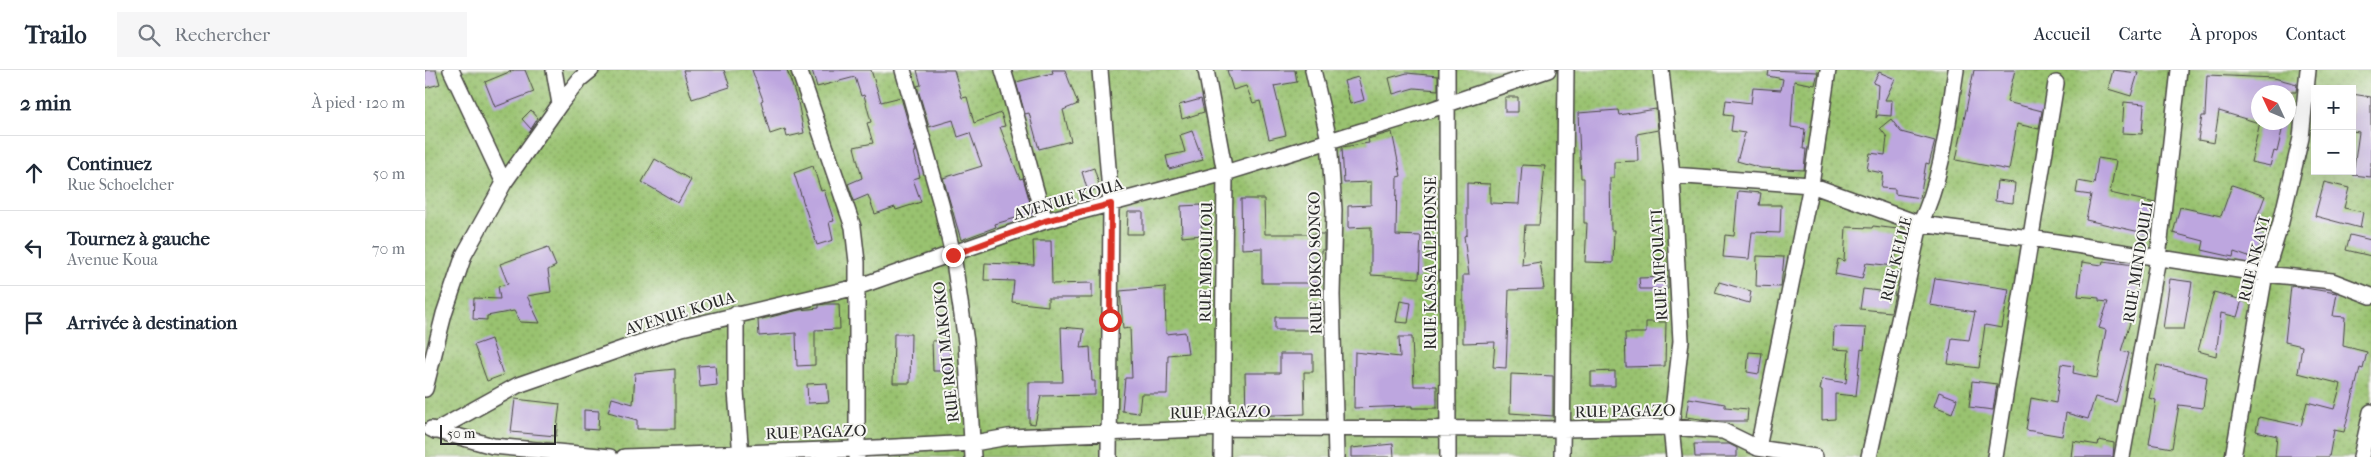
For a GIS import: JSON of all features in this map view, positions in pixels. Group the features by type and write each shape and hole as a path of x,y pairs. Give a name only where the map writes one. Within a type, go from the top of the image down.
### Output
{"street":[{"path":"451,70 504,183"},
{"path":"553,70 560,104"},
{"path":"425,389 444,314 464,255 504,183 560,104 591,70"},
{"path":"799,70 853,227 857,287 857,453"},
{"name":"RUE ROI MAKOKO","path":"903,70 941,204 953,255 966,342 973,450"},
{"path":"1003,70 1018,116 1030,172 1045,221"},
{"path":"1100,70 1111,204 1109,457"},
{"name":"RUE MBOULOU","path":"1206,70 1225,173 1222,457"},
{"name":"RUE BOKO SONGO","path":"1313,70 1329,140 1334,210 1333,295 1336,457"},
{"name":"RUE KASSA ALPHONSE","path":"1447,70 1448,457"},
{"name":"AVENUE KOUA","path":"430,429 518,385 682,328 857,287 953,255 1045,221 1225,173 1548,70"},
{"path":"1563,457 1566,70"},
{"name":"RUE MFOUATI","path":"1661,70 1672,175 1681,341 1671,427 1674,457"},
{"path":"1758,448 1811,185 1828,70"},
{"name":"RUE KELLE","path":"1869,457 1920,224 1931,202 1948,122 1956,70"},
{"name":"RUE MINDOULI","path":"2122,457 2158,258 2179,70"},
{"name":"RUE NKAYI","path":"2233,457 2265,274 2281,226 2301,138 2308,70"},
{"path":"1995,457 2057,83"},
{"path":"1672,175 1811,185 1920,224 2030,238 2265,274 2332,280 2371,296"},
{"path":"736,314 736,391 741,455"},
{"path":"2361,457 2371,412"},
{"name":"RUE PAGAZO","path":"624,457 973,450 1008,437 1222,428 1336,430 1448,427 1562,429 1671,427 1723,431 1758,448 1814,457"},
{"path":"430,429 493,446 610,457"}],"green space":[{"path":"425,70 2371,70 2371,457 425,457"}],"building":[{"path":"425,70 436,70 440,84 425,88"},
{"path":"514,70 525,70 534,92 495,107 485,82"},
{"path":"683,70 724,70 730,87 692,99"},
{"path":"752,70 787,70 798,102 804,133 787,137 785,129 770,134 761,101 763,100"},
{"path":"812,70 871,70 881,102 901,97 916,152 914,152 920,177 913,179 921,202 896,210 895,207 875,214 868,195 854,201 848,184 862,178 854,147 873,143 867,123 871,122 864,95 861,96 855,77 817,87"},
{"path":"917,70 954,70 962,98 967,97 974,123 1001,113 1005,126 1000,127 1020,179 1023,178 1033,213 995,224 996,227 961,240 943,178 982,166 970,133 958,137 953,120 929,127 917,86 921,85"},
{"path":"1052,70 1065,70 1078,104 1063,110 1071,141 1039,149 1029,113 1025,114 1016,82 1053,73"},
{"path":"1227,70 1295,70 1297,82 1274,86 1286,135 1269,139 1260,101 1253,103 1246,86 1233,90"},
{"path":"1769,70 1818,72 1815,85 1794,81 1791,127 1805,129 1803,149 1806,149 1804,170 1761,168 1737,161 1745,133 1731,131 1733,116 1724,115 1726,100 1751,103 1753,88 1781,90 1783,79 1768,76"},
{"path":"1974,70 2015,70 2007,102 2042,111 2039,129 2017,124 2009,170 1956,160"},
{"path":"2113,70 2138,73 2131,96 2108,89"},
{"path":"1879,72 1895,79 1885,100 1892,100 1891,116 1878,115 1876,118 1878,85 1873,83"},
{"path":"1407,73 1438,76 1438,90 1414,88 1393,94 1389,78"},
{"path":"2207,75 2274,78 2297,84 2296,92 2296,85 2251,85 2251,121 2219,111 2214,143 2198,140 2202,116 2205,116"},
{"path":"1358,77 1364,100 1350,104 1344,81"},
{"path":"2356,95 2371,97 2371,177 2353,175 2356,175 2359,132 2356,132"},
{"path":"1505,97 1518,97 1518,112 1505,112"},
{"path":"1201,99 1204,112 1182,119 1179,105"},
{"path":"2124,102 2144,104 2142,134 2122,133"},
{"path":"1656,109 1658,130 1637,134 1638,161 1614,162 1614,178 1610,178 1611,230 1614,230 1613,263 1585,262 1587,223 1584,223 1584,178 1581,178 1578,113 1618,110 1619,115"},
{"path":"531,110 538,118 531,129 522,119"},
{"path":"1891,119 1901,132 1935,141 1929,164 1926,163 1920,198 1895,194 1895,189 1881,188 1883,173 1867,170 1870,153 1885,155 1887,137 1880,128"},
{"path":"2258,130 2282,130 2277,152 2274,151 2270,166 2251,162"},
{"path":"1192,131 1203,160 1169,169 1166,156 1185,152 1180,135"},
{"path":"1392,132 1401,176 1397,177 1396,235 1421,236 1419,278 1371,275 1371,227 1348,228 1348,206 1371,205 1371,182 1344,183 1342,147 1369,143 1368,139"},
{"path":"2098,158 2116,161 2110,193 2155,203 2149,234 2086,220 2091,195 2076,193 2078,181 2094,184"},
{"path":"655,159 691,180 678,203 642,182"},
{"path":"1522,165 1545,166 1539,225 1525,225 1522,265 1540,262 1544,289 1509,290 1506,368 1493,367 1495,342 1463,343 1463,275 1469,275 1464,236 1467,235 1467,183 1490,184 1490,203 1519,204"},
{"path":"813,166 821,191 824,190 834,221 829,222 833,240 817,245 794,173"},
{"path":"1094,168 1100,188 1088,192 1082,172"},
{"path":"1997,181 2015,183 2013,203 1995,201"},
{"path":"2324,182 2349,188 2344,208 2363,212 2360,228 2315,216"},
{"path":"2232,185 2265,196 2255,223 2268,228 2257,260 2234,252 2233,257 2202,250 2204,241 2173,233 2180,207 2221,216"},
{"path":"1738,191 1761,193 1759,205 1781,205 1780,233 1752,232 1749,259 1723,257 1725,235 1734,236"},
{"path":"1241,199 1264,199 1265,234 1324,234 1324,250 1321,250 1321,283 1262,283 1262,248 1242,249"},
{"path":"1201,205 1202,235 1182,237 1181,206"},
{"path":"1128,212 1143,212 1143,234 1127,234"},
{"path":"1873,226 1898,229 1895,266 1866,263 1862,279 1835,274 1838,259 1844,261 1846,227 1872,228"},
{"path":"2350,235 2371,240 2371,256 2346,250"},
{"path":"1033,241 1051,241 1052,284 1092,283 1092,298 1048,298 1048,306 1012,302 1014,281 984,280 985,263 1034,265"},
{"path":"548,247 556,266 548,270 551,292 527,296 540,323 520,322 514,311 487,316 487,320 473,319 474,298 500,299 498,286 508,284 500,264"},
{"path":"1757,256 1784,257 1781,287 1756,286"},
{"path":"2103,261 2142,266 2134,310 2121,351 2129,353 2116,402 2095,397 2088,419 2066,413 2062,436 2026,430 2031,398 2056,403 2061,364 2074,366 2073,373 2097,378 2106,330 2099,328 2108,302 2099,301 2099,298 2078,296 2082,262 2102,265"},
{"path":"1668,277 1668,289 1640,289 1639,278"},
{"path":"1935,278 2009,289 2002,328 1985,325 1979,368 1948,364 1952,338 1969,340 1975,312 1930,305"},
{"path":"2170,279 2192,282 2184,329 2163,329"},
{"path":"1719,282 1751,291 1749,303 1715,293"},
{"path":"2291,286 2337,293 2333,316 2345,317 2343,346 2367,352 2363,369 2360,368 2344,432 2334,430 2329,457 2275,457 2277,436 2256,431 2259,417 2301,426 2307,402 2334,409 2341,384 2298,373 2302,346 2285,342"},
{"path":"1165,287 1166,334 1185,332 1188,353 1168,355 1167,394 1141,394 1139,413 1122,411 1125,378 1132,378 1130,328 1123,329 1120,291"},
{"path":"1863,289 1895,293 1891,312 1860,309"},
{"path":"2214,292 2242,300 2237,317 2221,313 2216,356 2198,351"},
{"path":"1400,301 1411,303 1408,323 1396,322"},
{"path":"839,304 840,329 815,330 815,365 797,366 796,333 759,336 758,320 799,310 819,308 819,305"},
{"path":"1275,317 1321,317 1321,330 1275,330"},
{"path":"1646,322 1666,322 1665,366 1626,367 1625,333 1646,333"},
{"path":"1061,327 1084,329 1081,348 1090,347 1092,381 1095,381 1095,395 1041,396 1035,424 1029,423 1029,382 1063,382"},
{"path":"1834,327 1866,328 1864,350 1861,349 1856,396 1835,394 1835,419 1822,420 1822,390 1820,390 1822,379 1846,383 1849,350 1833,349"},
{"path":"894,334 911,334 910,383 893,383"},
{"path":"1399,337 1412,337 1414,386 1437,386 1437,408 1412,408 1412,406 1354,408 1355,352 1400,357"},
{"path":"491,339 503,375 487,381 474,345"},
{"path":"949,340 951,371 933,371 932,341"},
{"path":"1749,352 1762,353 1759,374 1747,372"},
{"path":"1280,354 1313,354 1313,372 1304,372 1305,414 1246,416 1245,373 1280,373"},
{"path":"715,365 717,385 700,387 698,366"},
{"path":"2157,365 2207,377 2203,408 2179,405 2172,448 2149,444 2156,400 2149,398"},
{"path":"675,369 675,429 637,429 637,420 608,412 612,398 633,404 635,373"},
{"path":"1615,371 1615,386 1591,386 1591,372"},
{"path":"1511,374 1553,376 1553,416 1510,413"},
{"path":"1972,381 1997,384 1993,410 1969,407"},
{"path":"827,383 829,402 808,403 807,384"},
{"path":"1939,392 1957,399 1952,413 1934,406"},
{"path":"1689,398 1725,404 1725,407 1748,409 1747,421 1714,421 1686,417"},
{"path":"515,399 560,404 556,436 511,432"},
{"path":"584,410 599,411 598,430 584,429"},
{"path":"2099,440 2114,443 2113,457 2071,457 2073,441 2098,445"},
{"path":"1393,444 1394,457 1351,457 1351,448"},
{"path":"1694,444 1729,444 1737,448 1737,457 1695,457"}],"route":[{"path":"953,255 1045,221 1111,204 1110,320"}]}
